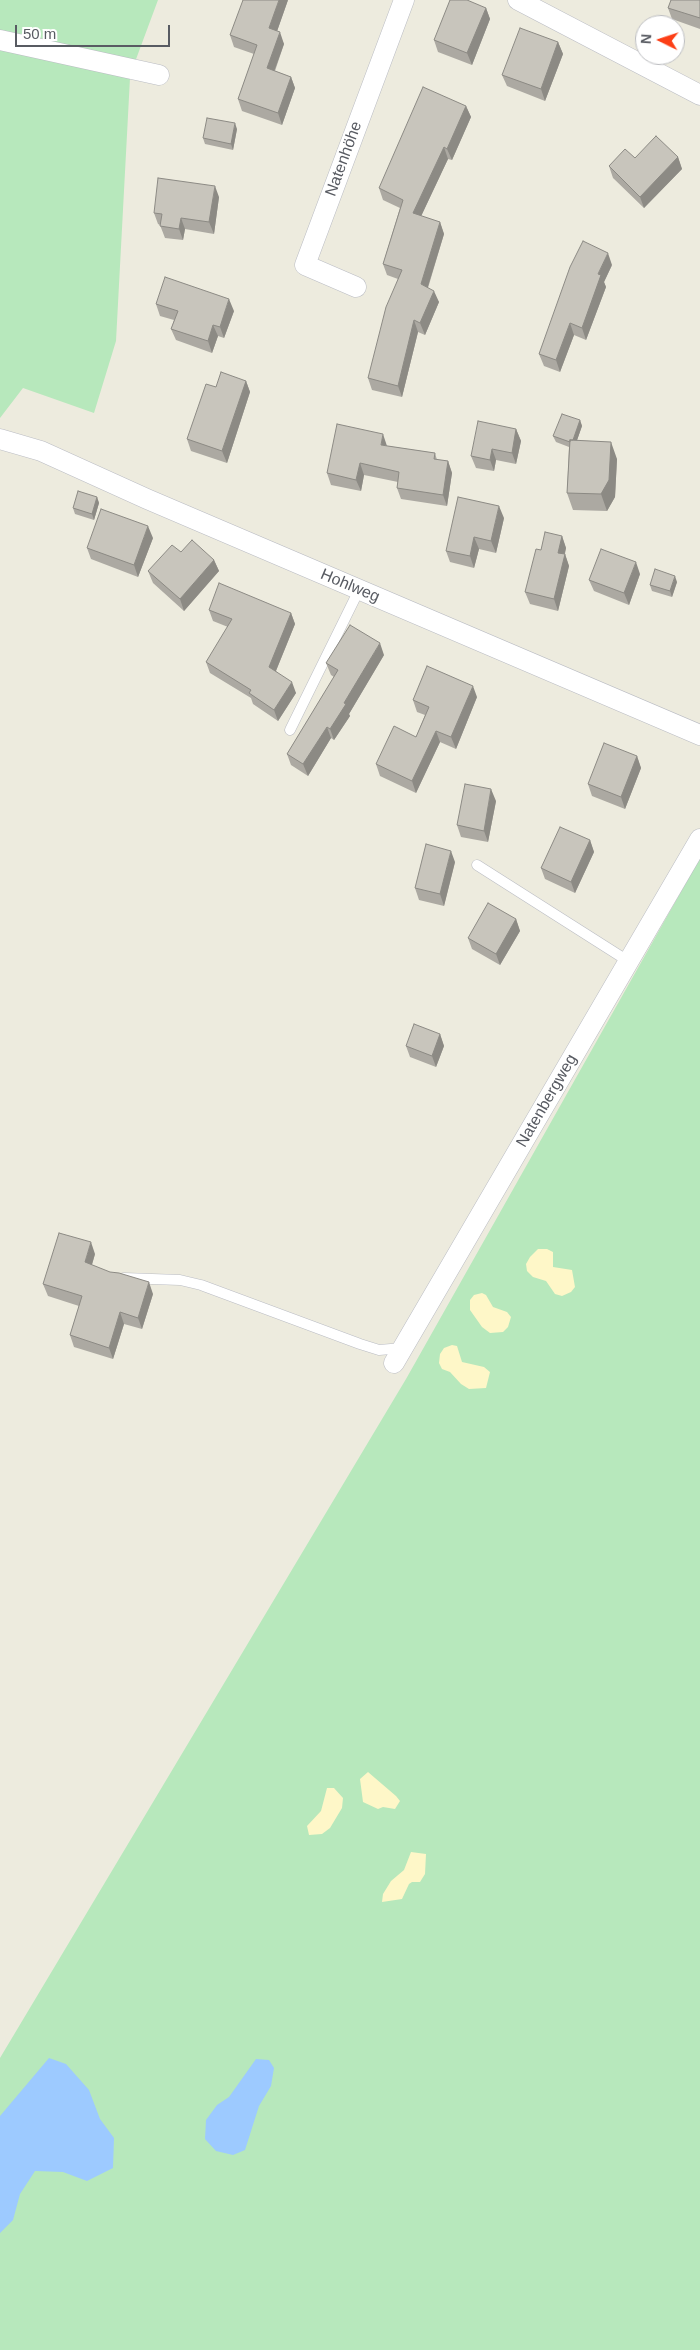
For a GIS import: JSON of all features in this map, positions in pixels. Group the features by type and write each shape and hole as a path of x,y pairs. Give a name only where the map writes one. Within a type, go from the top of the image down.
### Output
{"street":[{"name":"Natenhöhe","path":"356,287 305,265 404,0"},
{"path":"518,0 700,96"},
{"path":"0,40 159,75"},
{"name":"Hohlweg","path":"0,439 41,451 147,499 700,735"},
{"name":"Natenbergweg","path":"398,1355 700,839"}],"lane":[{"path":"290,730 359,590"},
{"path":"477,865 628,961"},
{"path":"115,1278 180,1280 226,1293 360,1344 398,1355"}],"green space":[{"path":"0,0 158,0 132,70 0,32"},
{"path":"0,48 130,78 116,341 94,413 23,388 0,418"},
{"path":"700,858 700,2350 0,2350 0,2058 406,1379"}],"sand":[{"path":"538,1249 547,1249 553,1252 553,1267 572,1270 575,1287 571,1292 562,1296 555,1294 546,1281 533,1277 527,1271 526,1264"},
{"path":"482,1293 486,1295 493,1307 507,1312 511,1317 508,1327 503,1332 490,1333 482,1327 470,1310 470,1300 474,1295"},
{"path":"452,1345 457,1346 462,1362 484,1367 490,1372 486,1388 469,1389 461,1384 450,1372 442,1369 439,1363 440,1354 444,1348"},
{"path":"368,1772 400,1801 395,1809 383,1807 378,1809 363,1802 360,1779"},
{"path":"327,1788 334,1788 343,1798 342,1808 330,1828 322,1834 309,1835 307,1826 321,1811"},
{"path":"411,1852 426,1854 425,1874 420,1882 409,1884 402,1899 382,1902 383,1894 391,1881 404,1870"}],"water":[{"path":"49,2058 66,2064 89,2090 100,2119 114,2138 113,2168 87,2181 63,2172 35,2171 20,2194 13,2220 0,2233 0,2116"},
{"path":"256,2059 269,2060 274,2068 271,2086 259,2106 245,2150 233,2155 216,2151 205,2139 206,2120 217,2105 229,2097"}],"building":[{"path":"243,0 279,0 269,28 280,32 267,68 291,77 278,113 238,99 257,45 230,35"},
{"path":"450,0 467,0 486,8 467,53 434,40"},
{"path":"671,0 700,0 700,18 668,8"},
{"path":"520,28 558,42 541,89 502,75"},
{"path":"423,87 466,106 447,149 444,147 413,213 440,222 421,284 434,291 420,323 414,320 398,386 368,378 386,307 402,270 383,264 403,200 379,188"},
{"path":"207,118 235,123 231,144 203,138"},
{"path":"656,136 678,157 640,197 609,166 625,149 635,158"},
{"path":"158,178 215,186 209,222 181,218 179,229 160,226 162,214 154,213"},
{"path":"583,241 608,253 598,274 601,275 582,328 570,323 556,360 539,354 570,267"},
{"path":"165,277 229,299 220,327 213,325 208,341 171,329 178,311 156,304"},
{"path":"221,372 246,381 222,451 187,439 206,384 216,387"},
{"path":"562,414 580,420 573,440 570,440 570,442 553,436"},
{"path":"478,421 516,429 512,453 492,449 490,460 471,456"},
{"path":"337,424 383,434 381,445 435,453 434,459 448,461 443,495 397,488 399,472 360,463 356,480 327,473"},
{"path":"570,440 611,442 609,480 601,494 567,493"},
{"path":"78,491 97,497 92,514 73,508"},
{"path":"458,497 499,506 491,541 474,537 470,556 446,551"},
{"path":"101,509 148,526 134,565 87,548"},
{"path":"545,532 562,536 558,553 565,554 554,599 525,592 536,549 541,550"},
{"path":"192,540 214,560 180,599 148,571 172,545 181,552"},
{"path":"601,549 636,562 624,593 589,580"},
{"path":"655,569 675,576 670,591 650,585"},
{"path":"219,583 291,613 269,667 292,682 274,710 249,693 251,690 206,662 232,619 209,610"},
{"path":"350,625 380,643 344,703 346,704 330,729 327,727 303,764 287,754 338,670 326,663"},
{"path":"427,666 473,686 451,737 436,731 412,781 376,764 394,726 416,737 429,707 413,700"},
{"path":"604,743 637,756 621,797 588,784"},
{"path":"465,784 491,789 484,831 457,825"},
{"path":"560,827 590,840 571,882 541,868"},
{"path":"426,844 451,851 440,894 415,888"},
{"path":"488,903 516,919 496,954 468,938"},
{"path":"414,1024 440,1034 432,1056 406,1046"},
{"path":"59,1233 91,1242 85,1262 110,1272 149,1282 138,1318 120,1312 109,1348 70,1335 82,1296 43,1284"}]}
